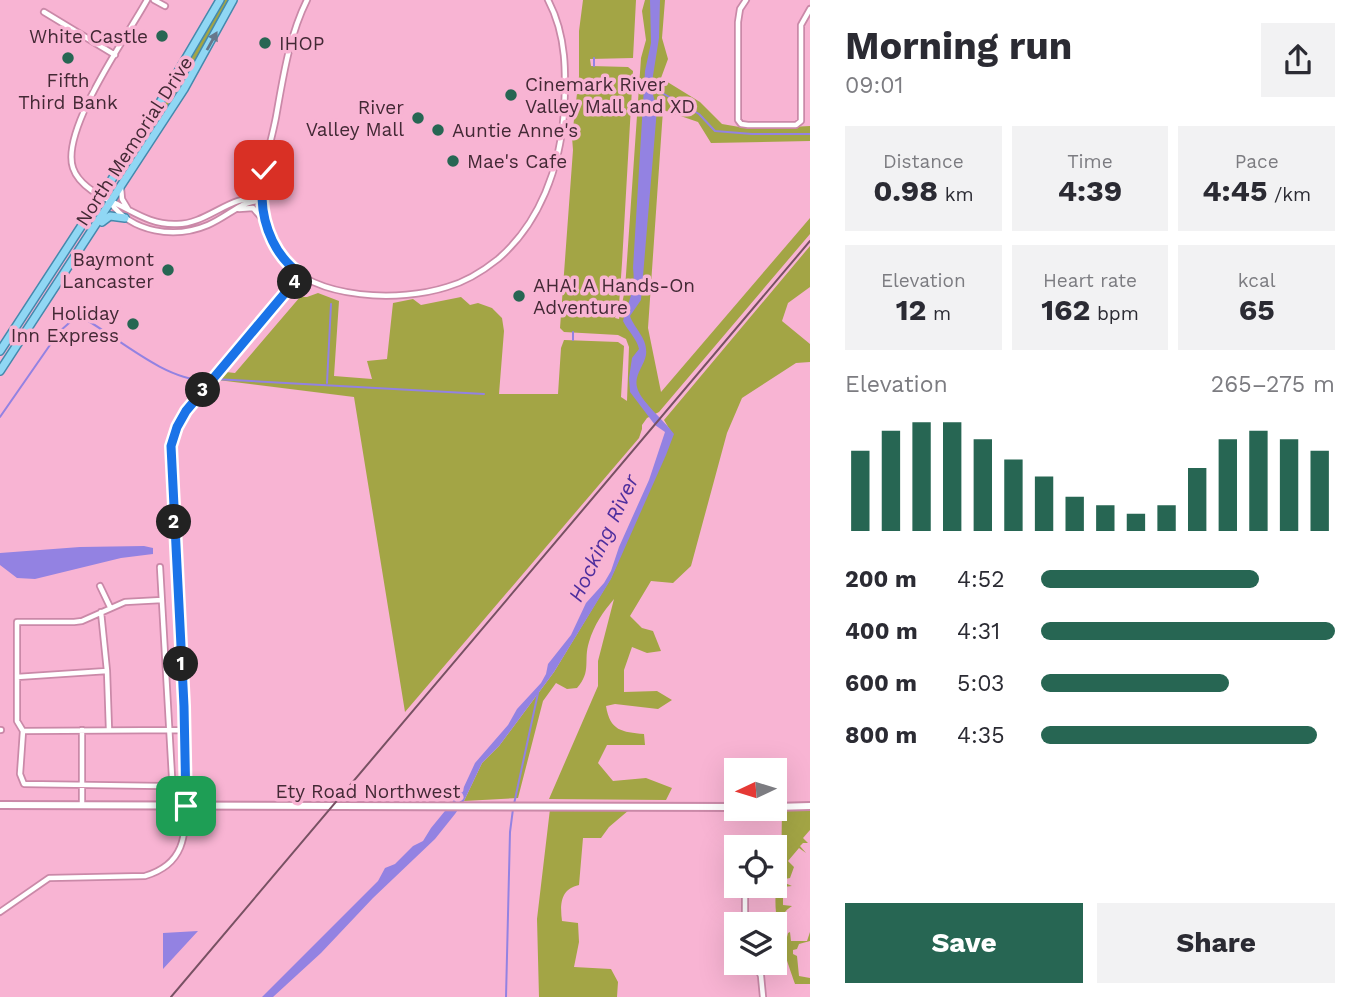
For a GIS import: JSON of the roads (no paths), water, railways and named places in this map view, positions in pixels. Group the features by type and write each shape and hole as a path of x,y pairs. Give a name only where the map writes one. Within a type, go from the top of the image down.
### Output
{"main road":[{"name":"North Memorial Drive","path":"0,351 142,133 220,0"},
{"name":"North Memorial Drive","path":"0,371 96,227 194,72 233,0"},
{"name":"North Memorial Drive","path":"96,227 106,217 127,214"},
{"path":"0,342 26,310"}],"street":[{"path":"147,0 91,95 70,154 73,170 86,186 149,229 179,233 208,225 243,205 262,199"},
{"path":"154,0 165,6"},
{"path":"307,0 291,45 264,170 262,199 266,222 281,258 301,274 331,289 384,295 430,291 456,284 478,273 511,247 527,226 544,195 557,161 561,141 565,57 558,23 548,0"},
{"path":"746,0 740,9 738,22 738,120 741,124 748,125 796,125 801,118 801,25 810,9"},
{"path":"44,12 115,55"},
{"path":"127,214 156,222 181,224 198,221 258,186 264,170"},
{"path":"121,185 127,214"},
{"path":"239,199 262,199"},
{"path":"235,211 253,208 266,222"},
{"path":"0,912 49,878 145,876 160,872 178,855 183,841 186,806 171,446 186,411 301,274"},
{"path":"160,567 162,600 169,730 172,777 170,782 161,786 24,784 20,779 23,730 17,722 17,622 74,622 125,602 162,600"},
{"path":"100,586 110,607"},
{"path":"101,612 109,730"},
{"path":"17,677 107,671"},
{"path":"23,730 184,730"},
{"path":"82,730 82,805"},
{"name":"Ety Road Northwest","path":"0,805 724,807"},
{"path":"788,807 810,807"},
{"path":"761,975 763,997"}],"waterway":[{"path":"594,58 594,66"},
{"path":"657,90 699,114 715,131 810,134"},
{"path":"327,383 331,304"},
{"path":"0,417 59,332 78,315 172,373 204,380"},
{"path":"573,332 573,340"},
{"path":"214,379 484,394"},
{"path":"514,804 538,693"},
{"path":"506,997 510,832 513,809"}],"railway":[{"path":"171,997 810,241"}],"place":[{"name":"White Castle","path":"162,36"},
{"name":"IHOP","path":"265,43"},
{"name":"Fifth Third Bank","path":"68,58"},
{"name":"Cinemark River Valley Mall and XD","path":"511,95"},
{"name":"River Valley Mall","path":"418,118"},
{"name":"Auntie Anne's","path":"438,130"},
{"name":"Mae's Cafe","path":"453,161"},
{"name":"Baymont Lancaster","path":"168,270"},
{"name":"AHA! A Hands-On Adventure","path":"519,296"},
{"name":"Holiday Inn Express","path":"133,324"}],"water label":[{"name":"Hocking River","path":"603,538"}]}
